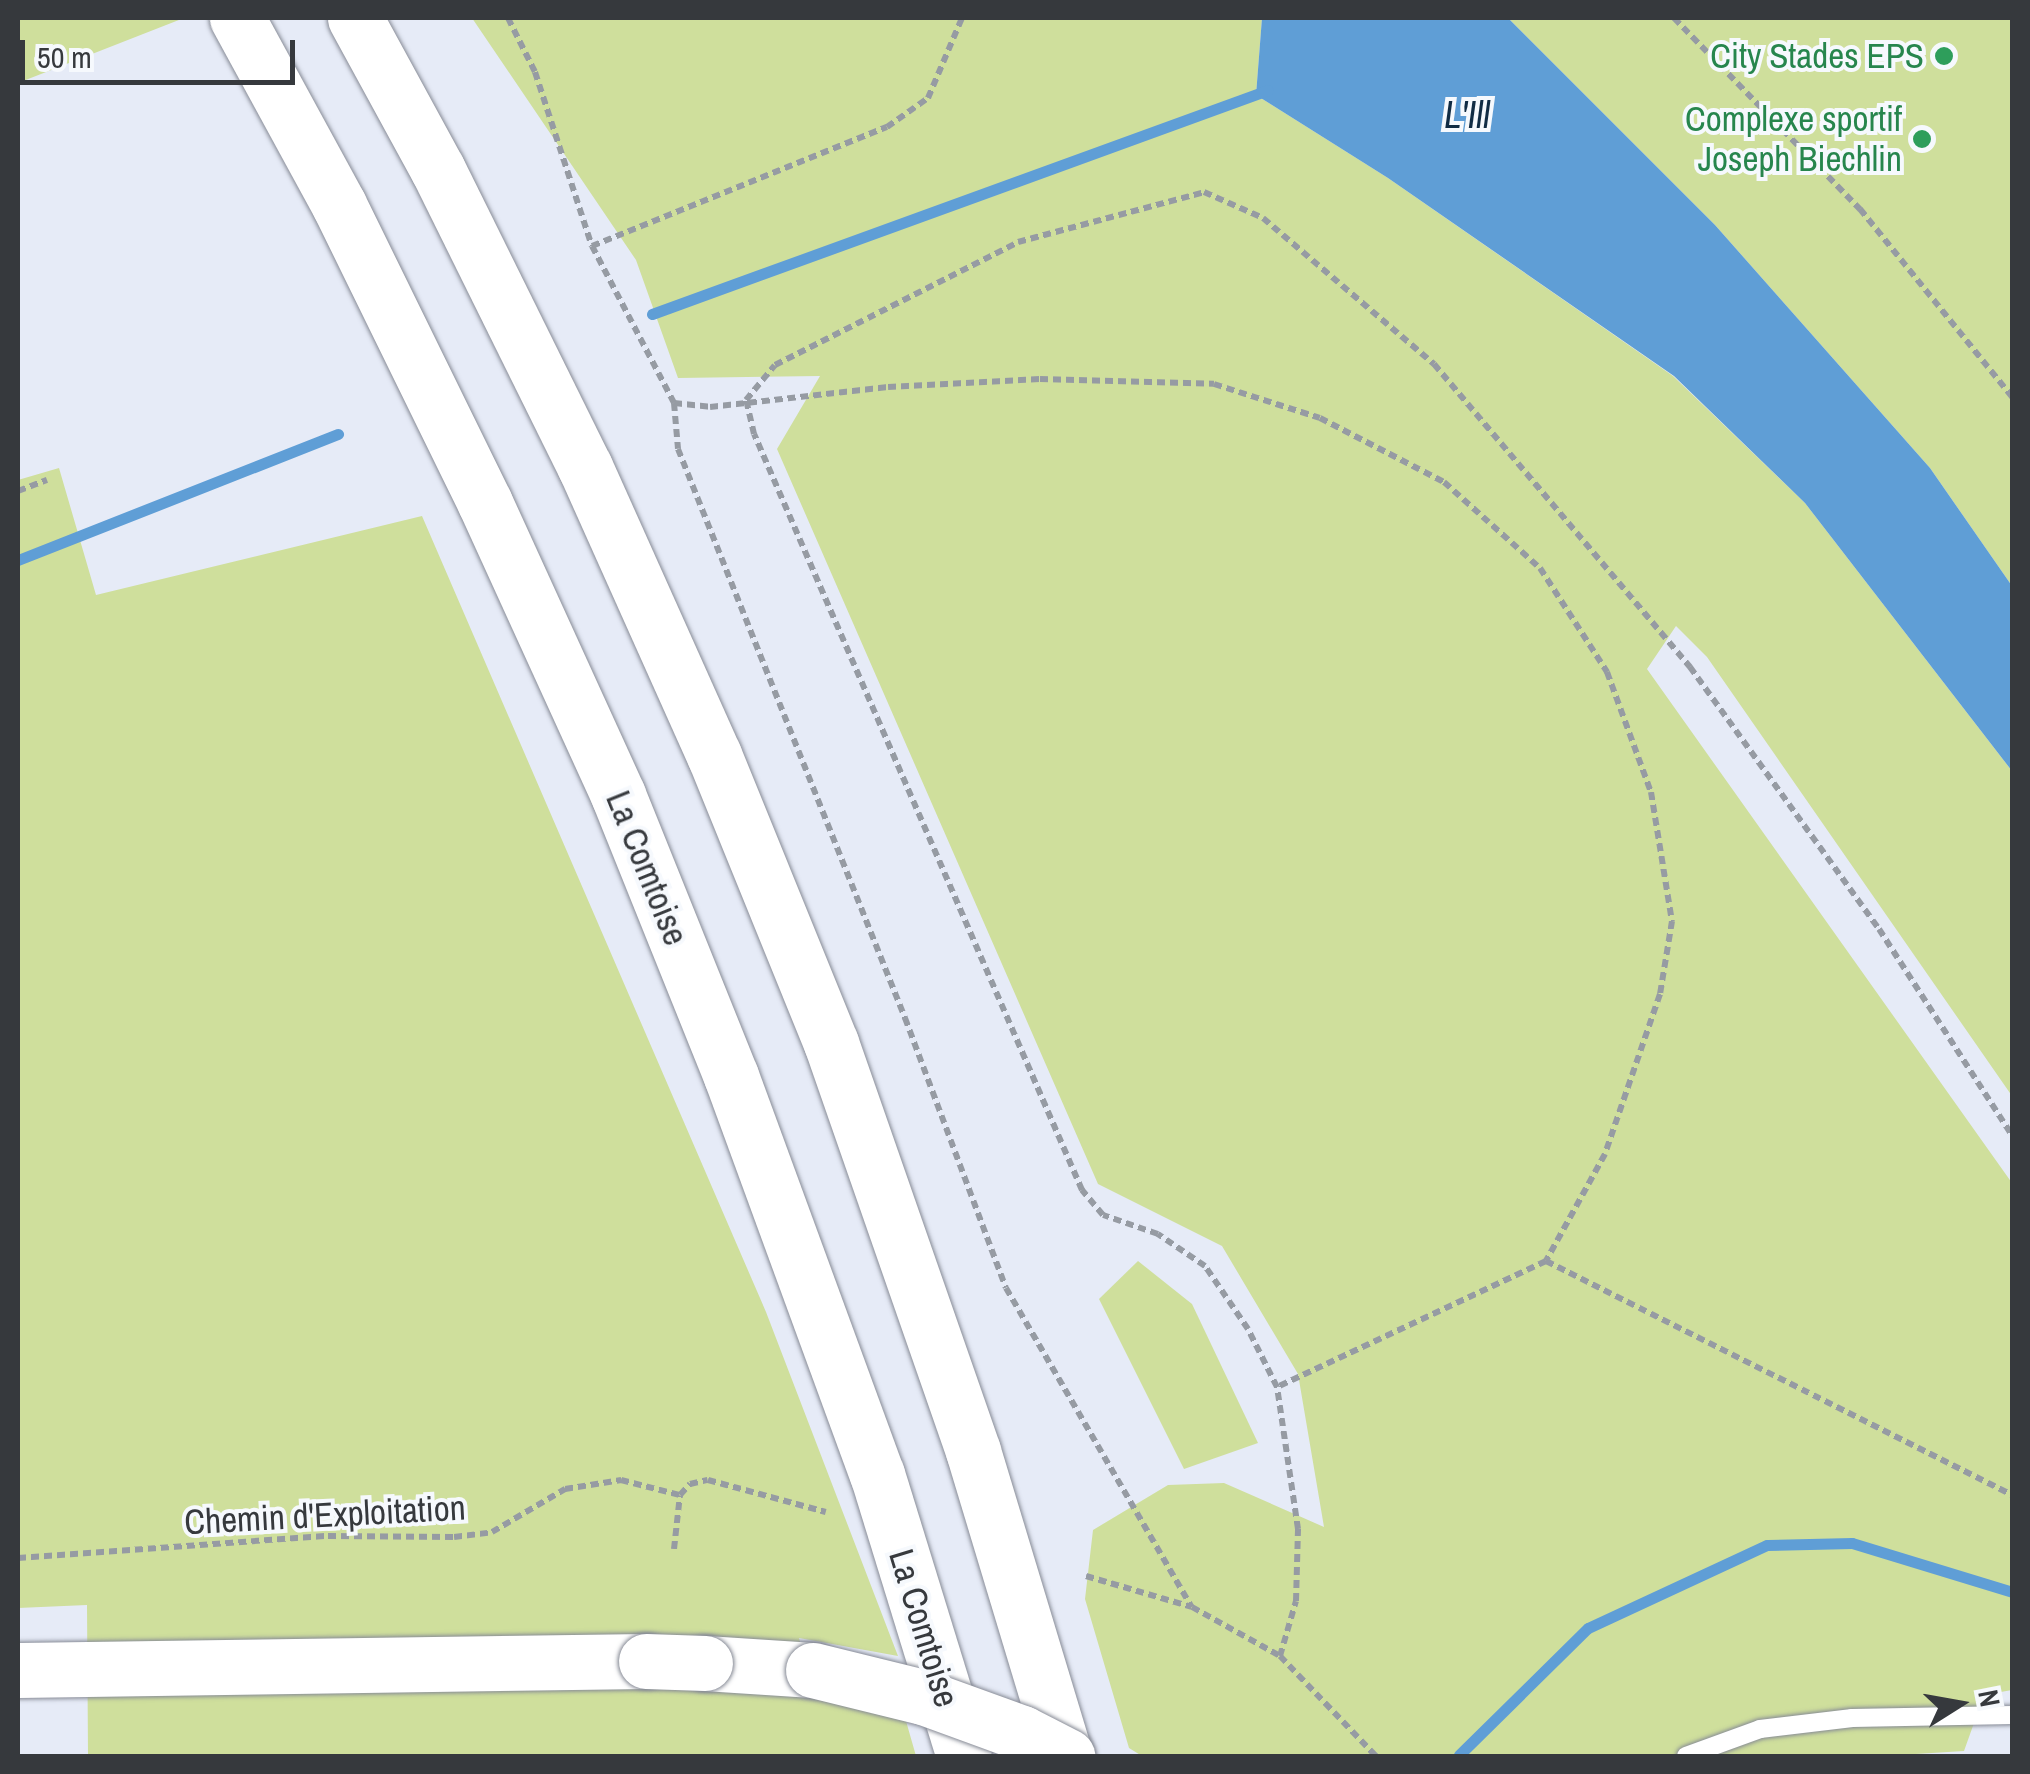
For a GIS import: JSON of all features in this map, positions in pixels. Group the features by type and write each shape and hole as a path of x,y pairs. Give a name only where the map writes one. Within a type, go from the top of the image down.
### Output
{"highway":[{"name":"La Comtoise","path":"237,18 339,205 468,468 618,795 731,1076 877,1474 964,1756"},
{"path":"355,18 438,170 585,467 728,790 831,1043 941,1358 1066,1756"},
{"path":"18,1670 646,1661 813,1670 923,1697 1022,1732 1066,1756"}],"lane":[{"path":"1686,1756 1727,1749 1760,1729 1852,1718 2012,1715"}],"path":[{"path":"508,18 535,72 592,246 674,403 678,448 904,1018 1006,1288 1192,1607"},
{"path":"592,246 887,127 928,98 962,18"},
{"path":"1674,18 1860,210 2012,397"},
{"path":"746,400 774,366 1018,242 1204,192 1262,218 1434,364 1690,667 1880,929 2012,1135"},
{"path":"674,403 710,407 746,400 1040,379 1214,384 1320,418 1444,482 1540,568 1613,689 1651,792 1672,921 1660,994 1637,1070 1605,1154 1546,1261 1277,1387"},
{"path":"746,400 754,434 1082,1190 1103,1215 1158,1234 1204,1266 1248,1329 1277,1387 1298,1528 1296,1601 1280,1656"},
{"path":"18,491 46,480"},
{"path":"1546,1261 2012,1496"},
{"name":"Chemin d'Exploitation","path":"18,1558 328,1536 492,1532 565,1489 621,1480 680,1496"},
{"path":"674,1549 680,1496 690,1484 708,1480 826,1512"},
{"path":"1086,1576 1192,1607 1280,1656 1376,1756"}],"green space":[{"path":"18,18 184,18 18,83"},
{"path":"472,18 1262,18 1256,95 1388,178 1673,376 1805,503 2012,771 2012,1096 1707,657 1676,626 1647,669 2012,1183 2012,1690 1984,1695 1964,1751 1884,1756 1142,1756 1129,1748 1085,1599 1093,1530 1168,1485 1224,1483 1324,1527 1298,1374 1222,1246 1098,1184 777,449 820,376 678,378 636,260"},
{"path":"1508,18 2012,18 2012,586 1930,468 1715,225"},
{"path":"59,468 96,595 422,516 766,1312 898,1656 799,1638 814,1694 904,1714 916,1756 88,1756 87,1605 18,1608 18,480"},
{"path":"1138,1261 1192,1304 1258,1443 1184,1469 1099,1299"}],"water":[{"name":"L'Ill","path":"1262,18 1508,18 1715,225 1930,468 2012,586 2012,771 1805,503 1674,376 1388,178 1256,95"}],"waterway":[{"path":"652,314 1268,90"},
{"path":"18,560 338,434"},
{"path":"1459,1755 1588,1628 1767,1545 1852,1543 2012,1592"}],"place":[{"name":"City Stades EPS","path":"1944,56"},
{"name":"Complexe sportif Joseph Biechlin","path":"1922,139"}]}
